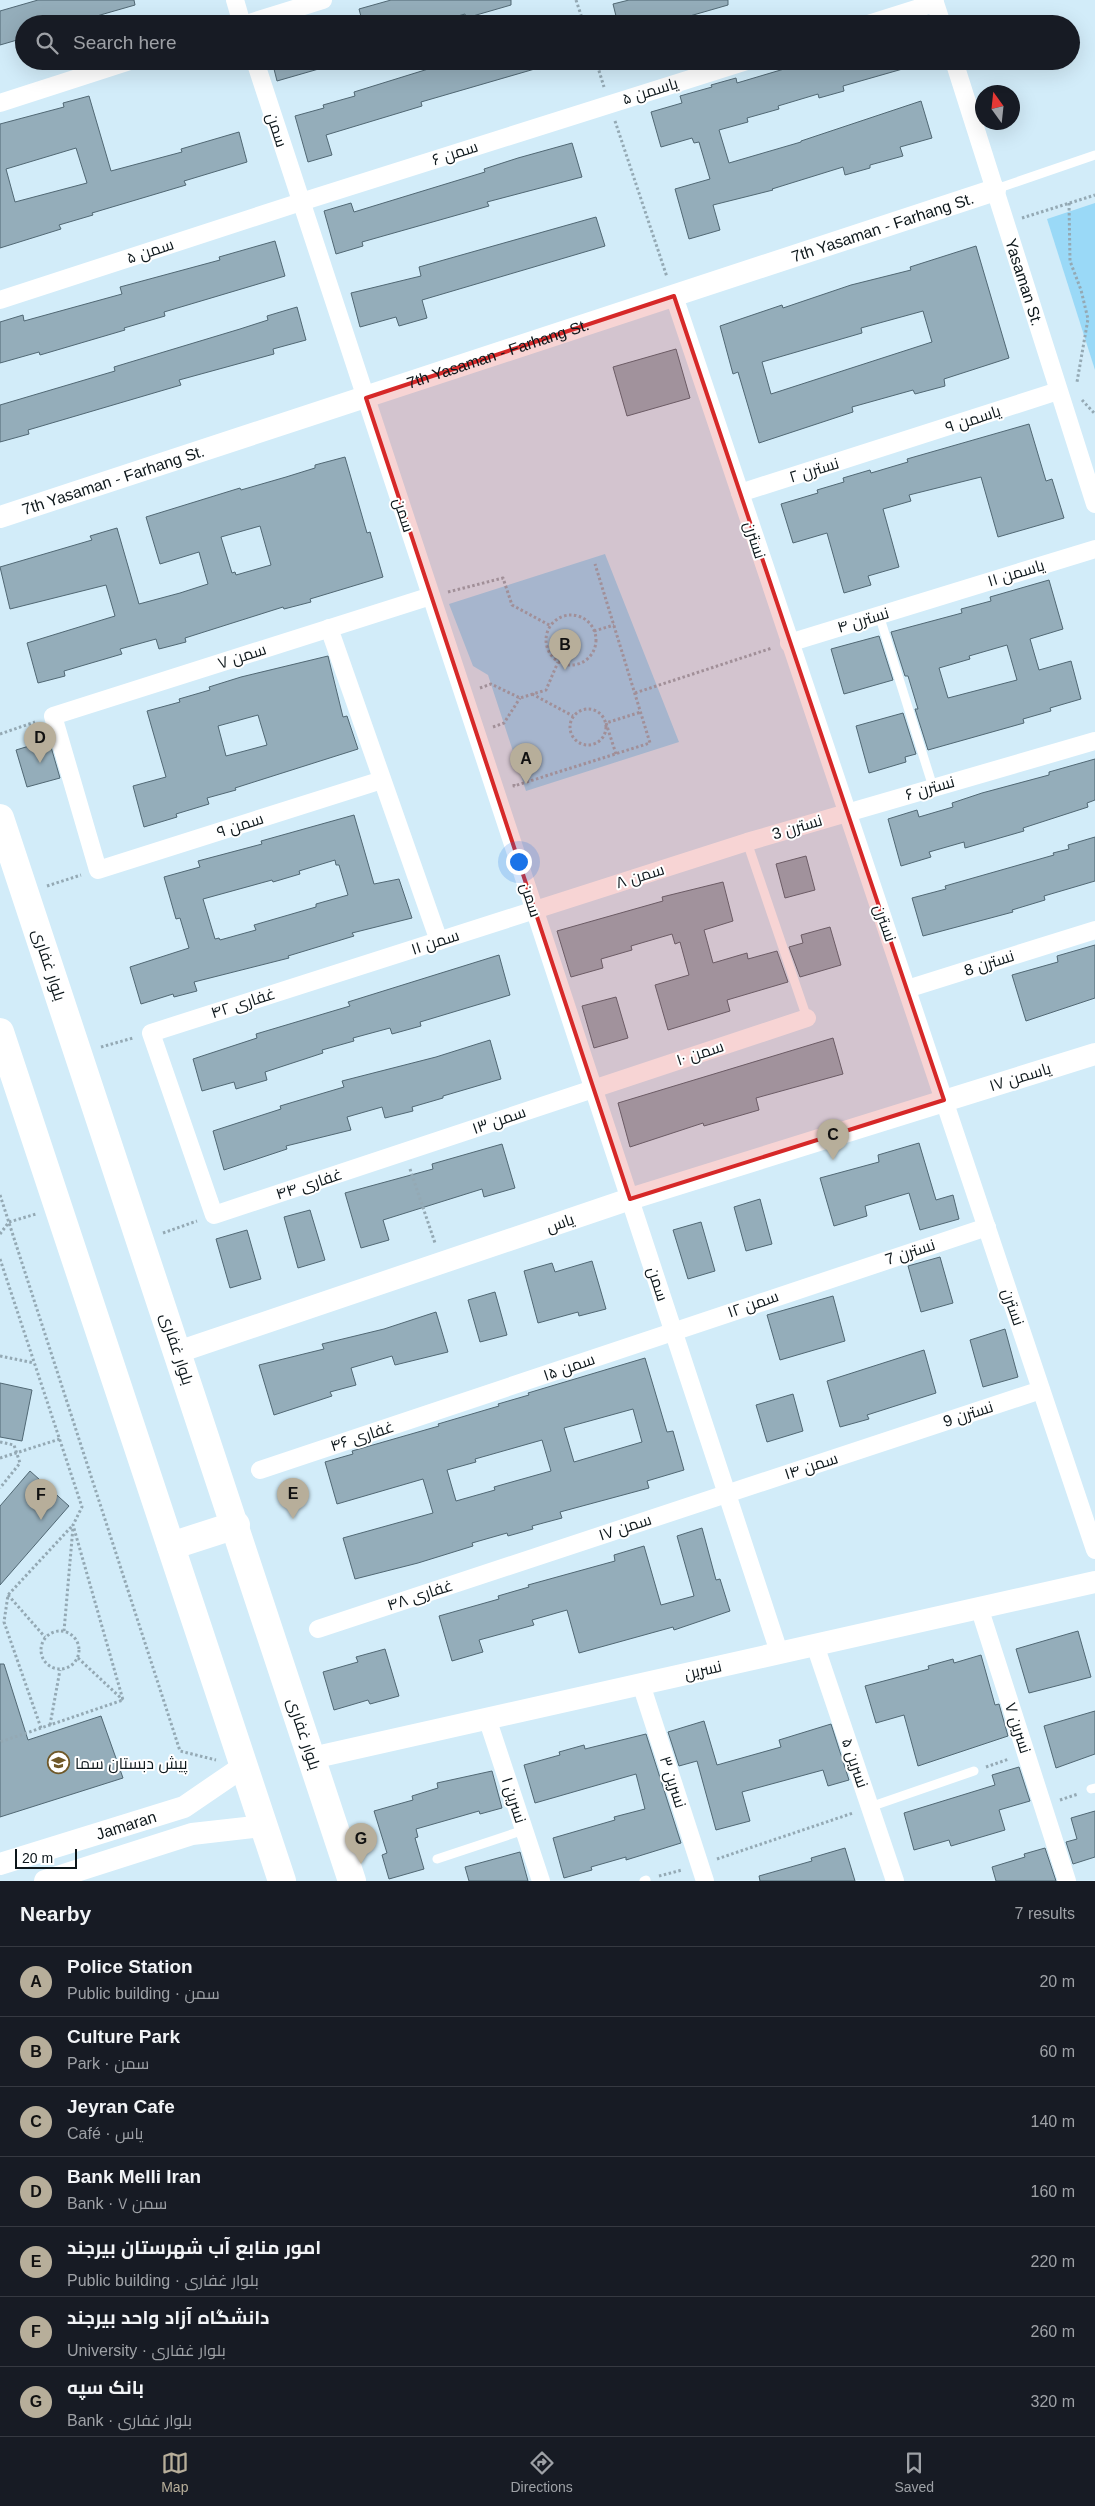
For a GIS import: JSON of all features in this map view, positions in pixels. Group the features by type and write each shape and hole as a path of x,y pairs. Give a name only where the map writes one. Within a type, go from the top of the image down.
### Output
{"main road":[{"name":"بلوار غفاری","path":"0,818 352,1881"},
{"path":"0,1032 282,1881"},
{"path":"171,1546 236,1526"}],"street":[{"path":"234,0 240,15"},
{"path":"274,15 323,0"},
{"path":"895,15 934,2 939,15"},
{"path":"0,103 102,70"},
{"name":"سمن","path":"258,70 366,398 439,594 463,694 779,1652"},
{"name":"یاسمن ۵","path":"609,104 718,70"},
{"name":"Yasaman St.","path":"957,70 1095,504"},
{"name":"سمن ۶","path":"301,202 609,104"},
{"name":"7th Yasaman - Farhang St.","path":"0,516 366,398 995,190"},
{"name":"سمن ۵","path":"0,300 301,202"},
{"name":"نسترن","path":"674,296 1095,1550"},
{"name":"یاسمن ۹","path":"889,447 1058,391"},
{"name":"نسترن ۲","path":"740,494 889,447"},
{"name":"یاسمن ۱۱","path":"937,597 1095,549"},
{"name":"سمن ۷","path":"52,716 439,594"},
{"name":"نسترن ۴","path":"789,643 937,597"},
{"path":"329,628 438,941"},
{"path":"52,716 98,870"},
{"name":"نسترن ۶","path":"847,812 1095,741"},
{"name":"سمن ۹","path":"98,870 382,780"},
{"name":"نسترن 3","path":"747,842 847,812"},
{"name":"سمن ۸","path":"534,909 747,842"},
{"name":"سمن ۱۱","path":"336,973 534,909"},
{"name":"نسترن 8","path":"907,989 1095,930"},
{"name":"غفاری ۴۲","path":"151,1033 336,973"},
{"name":"سمن ۱۰","path":"593,1088 807,1018"},
{"path":"151,1033 214,1215"},
{"name":"یاسمن ۱۷","path":"944,1100 1095,1054"},
{"name":"سمن ۱۳","path":"404,1152 593,1088"},
{"name":"یاس","path":"178,1352 630,1199 944,1100"},
{"name":"غفاری ۴۴","path":"214,1215 404,1152"},
{"name":"نسترن 7","path":"834,1277 986,1227"},
{"name":"سمن ۱۲","path":"673,1331 834,1277"},
{"name":"سمن ۱۵","path":"465,1402 673,1331"},
{"name":"نسترن 9","path":"894,1438 1041,1390"},
{"name":"غفاری ۴۶","path":"260,1470 465,1402"},
{"name":"سمن ۱۴","path":"727,1494 894,1438"},
{"name":"سمن ۱۷","path":"522,1561 727,1494"},
{"name":"غفاری ۴۸","path":"318,1629 522,1561"},
{"name":"نسرین","path":"312,1758 1095,1582"},
{"name":"نسرین ۷","path":"979,1607 1056,1850 1068,1881"},
{"name":"نسرین ۵","path":"815,1645 895,1881"},
{"name":"نسرین ۳","path":"640,1684 703,1873"},
{"name":"نسرین ۱","path":"487,1718 541,1881"},
{"name":"Jamaran","path":"0,1864 184,1807 244,1766"},
{"path":"135,1822 144,1849"},
{"name":"Jamaran","path":"45,1881 192,1834 263,1826"}],"lane":[{"path":"995,190 1095,155"},
{"path":"879,615 933,787"},
{"path":"747,842 807,1018"},
{"path":"870,1807 974,1771"},
{"path":"437,1859 524,1830"}],"path":[{"path":"576,0 581,15"},
{"path":"599,70 674,296"},
{"path":"1006,224 1095,195"},
{"path":"1069,203 1070,261 1081,290 1088,319 1076,385"},
{"path":"1079,392 1082,399 1095,414"},
{"path":"511,778 514,786 650,743 595,564"},
{"path":"439,594 502,578 512,605 551,626"},
{"path":"439,594 450,600"},
{"path":"565,616 574,616 589,623 594,631 596,645 588,659 574,665 558,662 552,656 546,641 551,626 565,616"},
{"path":"594,631 614,626"},
{"path":"635,694 789,643"},
{"path":"476,733 504,723 520,698 546,690 558,662"},
{"path":"477,679 483,695"},
{"path":"463,694 491,684 520,698"},
{"path":"532,694 573,716"},
{"path":"606,723 606,729 601,740 590,745 584,745 574,739 571,734 570,728 573,716 578,712 589,709 600,713 606,723 616,754"},
{"path":"606,723 641,712"},
{"path":"0,734 52,716"},
{"path":"491,719 497,735"},
{"path":"25,893 98,870"},
{"path":"78,1052 151,1033"},
{"path":"404,1152 442,1263"},
{"path":"0,1195 180,1751 244,1766"},
{"path":"0,1234 9,1222 58,1207"},
{"path":"141,1240 214,1215"},
{"path":"0,1259 82,1507 73,1525 8,1595 4,1622 41,1728"},
{"path":"0,1356 34,1363"},
{"path":"0,1458 60,1439"},
{"path":"0,1442 14,1445 20,1463 0,1488"},
{"path":"64,1631 73,1525"},
{"path":"73,1525 123,1700"},
{"path":"8,1595 45,1637"},
{"path":"54,1631 64,1631 74,1636 79,1646 78,1658 71,1667 60,1670 49,1667 41,1658 40,1647 45,1637 54,1631"},
{"path":"78,1658 123,1700"},
{"path":"50,1725 60,1670"},
{"path":"0,1742 123,1700"},
{"path":"974,1771 1026,1753"},
{"path":"1043,1806 1093,1789"},
{"path":"645,1880 703,1873 870,1807"}],"highlighted area":[{"path":"674,296 944,1100 630,1199 366,398"}],"shaded area":[{"path":"1095,203 1095,370 1047,219"},
{"path":"605,554 679,742 526,791 488,675 473,666 449,604"}],"building":[{"path":"38,0 134,0 135,5 100,15 15,15 15,41 0,45 0,11"},
{"path":"391,0 511,0 511,5 476,15 361,15 359,9"},
{"path":"629,0 728,0 728,5 693,15 616,15 613,4"},
{"path":"274,70 315,70 277,81"},
{"path":"425,70 531,70 421,102 422,106 326,135 332,155 308,162 295,116 324,108 323,105 355,96 354,92"},
{"path":"781,70 899,70 843,86 844,91 819,98 818,94 778,106 779,109 747,118 748,122 719,130 729,163 801,142 921,101 932,138 900,147 903,156 870,165 870,168 845,175 843,167 773,190 713,205 720,230 689,239 675,189 710,179 699,142 694,143 692,138 661,147 651,112 682,103 680,96 712,87 711,85 736,78 737,83"},
{"path":"89,96 111,171 182,152 181,149 239,132 247,162 184,181 186,185 92,213 93,215 59,225 61,229 0,248 0,124 64,107 63,103","holes":["76,148 87,183 15,202 6,169"]},
{"path":"572,143 582,177 487,202 489,206 362,242 363,246 336,254 324,211 351,203 354,212 485,172 484,169 518,158"},
{"path":"596,217 605,246 422,300 427,318 399,326 396,317 360,327 351,293 421,276 419,267"},
{"path":"275,241 285,276 164,312 165,316 124,328 125,330 40,355 39,352 0,363 0,322 23,315 24,321 122,294 120,287 220,260 219,257"},
{"path":"976,246 1009,358 944,379 945,386 915,394 913,390 852,407 853,412 759,443 738,372 733,374 720,326 782,305 783,308 851,285 911,270 910,267","holes":["923,311 932,342 771,394 762,362 862,333 861,328"]},
{"path":"297,307 306,340 273,349 274,354 179,380 181,385 28,430 29,434 0,442 0,405 115,371 114,367 268,320 267,316"},
{"path":"676,349 690,398 627,416 613,367"},
{"path":"1029,424 1046,481 1052,479 1064,518 998,537 981,477 909,495 911,501 883,509 899,567 868,576 871,585 844,593 827,533 793,543 781,504 818,493 817,490 844,482 843,478 870,470 871,473 908,462 907,459"},
{"path":"345,457 367,533 370,532 383,577 310,599 311,602 284,609 283,607 185,638 186,642 159,649 156,639 120,649 122,654 64,671 65,676 38,683 27,643 115,616 106,585 10,609 0,567 92,540 90,536 117,528 139,604 208,584 199,552 160,564 146,517 240,488 241,490 286,477 315,468 315,465","holes":["260,526 271,565 236,575 235,572 232,573 221,537"]},
{"path":"1049,580 1063,629 1030,639 1039,670 1071,661 1081,699 1050,708 1051,711 1023,719 1024,723 928,750 915,709 918,709 908,676 905,676 891,632 962,613 961,609 991,601 990,597","holes":["1007,645 1017,680 948,698 939,668 970,659 969,656"]},
{"path":"879,636 893,680 844,694 831,649"},
{"path":"328,656 343,717 347,716 358,749 207,798 209,804 176,814 177,817 144,827 133,786 166,777 147,711 180,702 179,699 210,690 209,687 241,677","holes":["258,715 267,745 226,756 218,726"]},
{"path":"903,713 916,754 905,757 906,762 869,773 856,726"},
{"path":"49,740 60,778 27,787 16,750"},
{"path":"1095,759 1095,800 1087,803 1088,807 1023,828 1024,831 965,848 964,842 929,852 931,857 901,866 888,819 917,810 919,817 953,807 952,803 982,793 1049,775 1049,772"},
{"path":"354,815 374,884 399,879 412,918 352,933 354,936 288,956 289,958 194,982 197,991 174,997 173,994 141,1004 130,967 189,948 180,918 176,919 164,877 200,867 198,861 262,844 261,841","holes":["335,860 336,865 339,865 348,895 316,904 316,907 254,925 256,930 220,940 219,938 215,939 203,899 272,880 273,882 300,874 299,871"]},
{"path":"1095,837 1095,881 1044,896 1045,900 1012,910 1013,912 923,936 912,898 946,889 945,886 1054,855 1053,853 1069,849 1068,845"},
{"path":"806,856 815,890 785,898 776,864"},
{"path":"723,882 733,921 704,930 713,963 747,953 748,959 777,951 788,982 727,1000 730,1011 668,1030 655,985 689,975 680,942 675,944 672,934 631,946 632,950 601,959 603,968 571,977 557,931 663,901 662,897"},
{"path":"830,927 841,965 800,977 789,947 803,943 801,935"},
{"path":"1095,945 1095,998 1026,1021 1012,975 1058,962 1057,956"},
{"path":"499,955 510,995 420,1022 421,1026 392,1034 390,1028 353,1038 354,1041 322,1050 323,1053 265,1072 267,1080 236,1089 234,1082 202,1091 193,1059 257,1038 256,1034 350,1006 348,1002"},
{"path":"616,997 628,1038 594,1048 582,1006"},
{"path":"833,1038 843,1074 756,1098 759,1110 704,1126 703,1123 630,1147 618,1103"},
{"path":"490,1040 501,1079 443,1096 443,1098 412,1107 413,1111 385,1118 382,1107 347,1117 351,1130 286,1146 287,1149 224,1170 213,1131 281,1109 280,1106 344,1087 342,1081 436,1057"},
{"path":"919,1143 936,1200 953,1195 959,1219 920,1230 909,1193 865,1206 867,1216 834,1226 820,1178 879,1162 878,1155"},
{"path":"502,1144 515,1188 484,1197 482,1189 383,1220 389,1240 361,1248 345,1193 433,1169 432,1164"},
{"path":"760,1199 772,1244 746,1251 734,1207"},
{"path":"310,1210 325,1260 298,1268 284,1217"},
{"path":"701,1222 715,1271 688,1279 673,1230"},
{"path":"247,1230 261,1279 230,1288 216,1239"},
{"path":"940,1257 953,1303 921,1312 908,1266"},
{"path":"592,1261 606,1309 579,1316 578,1312 538,1323 524,1271 552,1263 555,1272"},
{"path":"495,1292 507,1335 480,1342 468,1300"},
{"path":"833,1296 845,1341 780,1360 767,1315"},
{"path":"436,1312 448,1352 395,1365 392,1356 351,1368 356,1385 330,1392 332,1396 274,1415 259,1365 324,1349 322,1344 384,1329"},
{"path":"1005,1329 1018,1377 983,1387 970,1340"},
{"path":"924,1350 936,1393 867,1415 869,1419 840,1427 827,1381"},
{"path":"645,1358 667,1432 673,1431 684,1470 647,1481 649,1488 560,1512 562,1518 532,1526 533,1529 508,1536 507,1533 472,1543 473,1546 418,1563 355,1579 343,1538 433,1513 423,1479 337,1504 325,1462 353,1454 352,1451 439,1426 438,1424 499,1406 498,1404 529,1395 528,1393","holes":["633,1409 642,1442 574,1462 564,1428","542,1440 551,1471 494,1487 495,1490 456,1501 447,1470 476,1462 475,1459"]},
{"path":"0,1383 32,1390 22,1441 0,1437"},
{"path":"793,1394 803,1431 767,1442 756,1405"},
{"path":"30,1471 69,1506 0,1585 0,1506"},
{"path":"702,1528 716,1580 720,1579 730,1611 674,1630 673,1627 579,1653 567,1610 532,1620 534,1625 479,1640 483,1652 452,1661 439,1616 499,1599 498,1596 529,1587 528,1585 615,1561 614,1555 644,1546 661,1605 694,1596 677,1536"},
{"path":"1078,1631 1091,1677 1029,1693 1016,1649"},
{"path":"385,1649 399,1696 370,1704 368,1700 334,1710 323,1672 358,1662 356,1657"},
{"path":"981,1655 995,1705 999,1704 1008,1736 918,1766 904,1715 876,1723 865,1686 929,1669 928,1666 953,1659 954,1663"},
{"name":"پیش دبستان سما","path":"0,1664 4,1664 28,1740 101,1716 123,1778 0,1817"},
{"path":"1095,1711 1095,1754 1056,1768 1044,1726"},
{"path":"704,1721 717,1765 781,1747 779,1740 831,1724 849,1780 828,1786 823,1770 742,1792 750,1821 716,1830 697,1761 679,1766 668,1732"},
{"path":"646,1734 681,1843 626,1860 626,1857 591,1867 592,1870 564,1878 553,1838 615,1820 614,1817 645,1809 636,1774 535,1803 524,1765 560,1755 559,1752 584,1745 585,1749"},
{"path":"1019,1767 1030,1801 999,1810 1005,1830 951,1846 949,1840 914,1850 904,1813 995,1785 992,1775"},
{"path":"492,1771 502,1808 480,1814 479,1811 416,1829 418,1837 415,1838 424,1869 389,1879 382,1855 387,1853 374,1811 413,1800 412,1796 438,1788 437,1783"},
{"path":"1095,1811 1095,1857 1073,1864 1066,1842 1077,1839 1071,1818"},
{"path":"845,1848 855,1881 760,1881 759,1876 812,1861 811,1858"},
{"path":"1045,1848 1056,1881 996,1881 992,1867 1025,1857 1024,1854"},
{"path":"520,1852 528,1881 469,1881 465,1867"}],"place":[{"name":"Culture Park","path":"565,670"},
{"name":"Bank Melli Iran","path":"40,763"},
{"name":"Police Station","path":"526,784"},
{"name":"Jeyran Cafe","path":"833,1160"},
{"name":"امور منابع آب شهرستان بیرجند","path":"293,1519"},
{"name":"دانشگاه آزاد واحد بیرجند","path":"41,1520"},
{"name":"پیش دبستان سما","path":"59,1763"},
{"name":"بانک سپه","path":"361,1864"}]}
